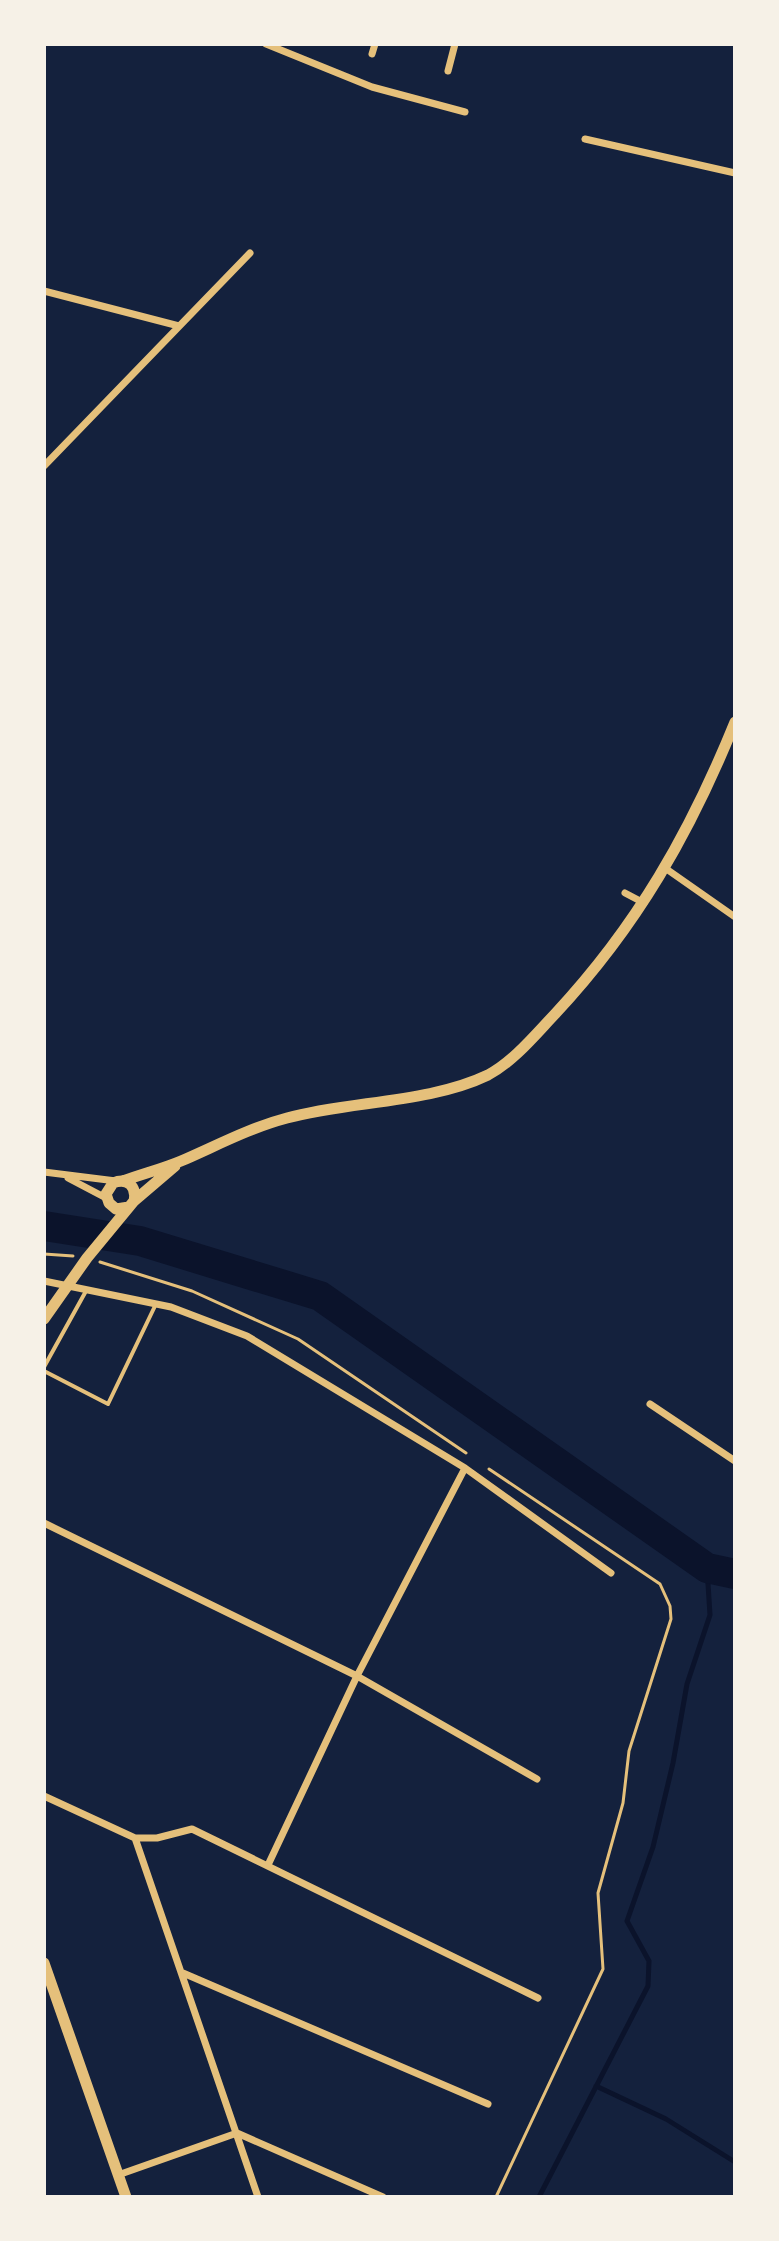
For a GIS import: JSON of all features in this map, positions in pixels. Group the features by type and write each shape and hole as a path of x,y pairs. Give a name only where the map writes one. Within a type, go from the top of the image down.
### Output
{"main road":[{"path":"108,1232 110,1185 181,1161 232,1137 286,1118 441,1090 489,1074 524,1047 571,997 644,903 665,868 735,722"},
{"path":"44,1319 87,1258 132,1204 181,1161"},
{"path":"121,1181 134,1188 132,1204"},
{"path":"108,1201 116,1209 132,1204"},
{"path":"44,1963 126,2197"}],"street":[{"path":"266,44 372,87 465,112"},
{"path":"372,54 375,44"},
{"path":"448,71 455,44"},
{"path":"585,139 735,173"},
{"path":"44,466 250,253"},
{"path":"44,291 179,326"},
{"path":"665,868 735,917"},
{"path":"625,893 644,903"},
{"path":"44,1172 121,1181"},
{"path":"62,1175 108,1201"},
{"path":"44,1281 171,1307 247,1336 465,1468 611,1573"},
{"path":"650,1404 735,1461"},
{"path":"268,1865 357,1676 465,1468"},
{"path":"44,1523 357,1676 537,1779"},
{"path":"44,1796 135,1838 157,1838 192,1829 538,1998"},
{"path":"135,1838 258,2197"},
{"path":"183,1973 488,2104"},
{"path":"118,2175 237,2133 383,2197"}],"lane":[{"path":"88,1289 44,1369 108,1404 156,1304"}],"path":[{"path":"44,1254 87,1258 192,1291 298,1339 477,1461"},
{"path":"489,1469 660,1584 670,1606 671,1619 629,1751 623,1803 598,1893 603,1969 496,2197"}],"waterway":[{"path":"44,1226 140,1241 320,1296 707,1568 735,1574"},
{"path":"539,2197 648,1986 649,1961 627,1921 653,1847 673,1763 687,1684 710,1615 707,1568"},
{"path":"596,2086 666,2119 735,2162"}]}
